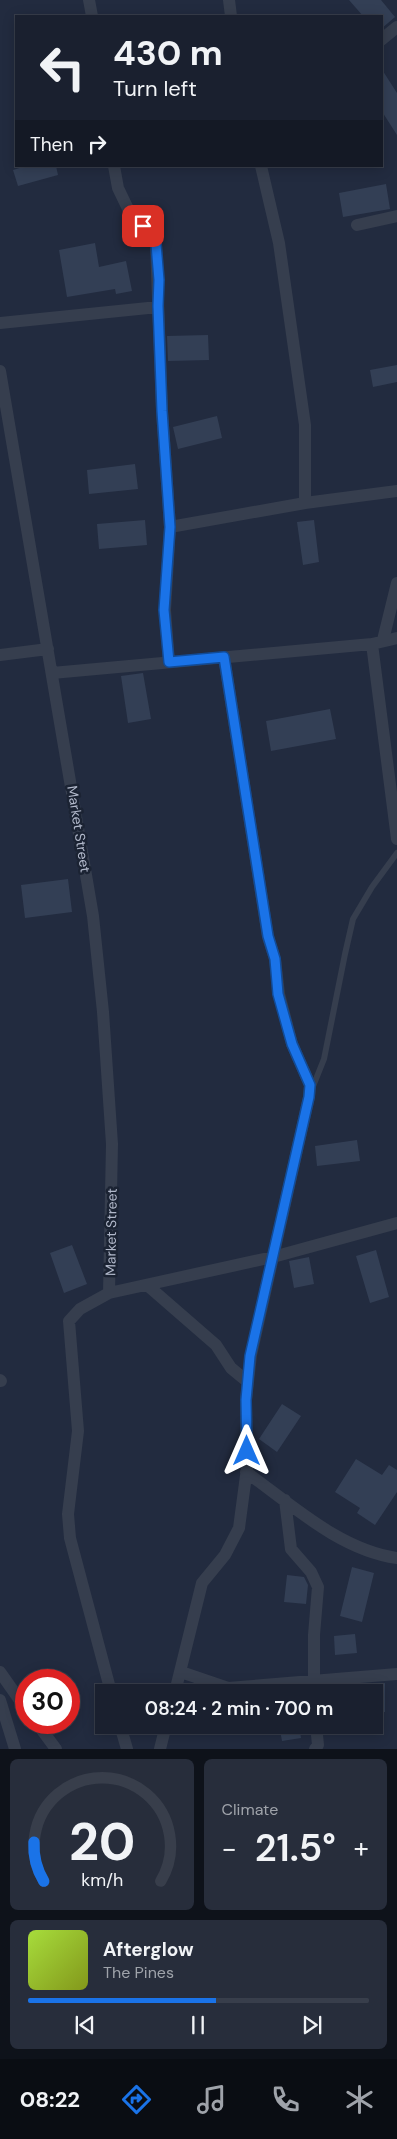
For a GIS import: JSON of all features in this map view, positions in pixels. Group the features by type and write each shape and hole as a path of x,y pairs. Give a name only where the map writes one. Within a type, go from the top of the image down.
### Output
{"street":[{"path":"88,0 92,15"},
{"path":"229,0 231,15"},
{"path":"383,38 397,27"},
{"path":"114,167 118,188 130,212 143,226 152,232 156,244 159,280 158,306 162,411 170,527 164,610 169,662"},
{"path":"261,167 278,243 305,425 305,502"},
{"path":"358,225 397,216"},
{"path":"0,323 158,306"},
{"name":"Market Street","path":"0,371 93,916 103,1012 112,1144 109,1293"},
{"path":"170,527 305,502 397,491"},
{"path":"397,583 378,642 397,838"},
{"path":"52,673 378,642 397,638"},
{"path":"0,655 48,649"},
{"path":"177,1684 202,1583 225,1555 239,1528 246,1472 250,1356 309,1097 310,1085 292,1044 278,994 275,959 268,936 224,657"},
{"path":"109,1684 70,1538 68,1514 78,1431 69,1321 80,1309 109,1293 273,1257 397,1223"},
{"path":"147,1285 216,1345 231,1368 248,1382"},
{"path":"246,1472 332,1533 358,1547 382,1556 397,1558"},
{"path":"285,1500 291,1549 311,1572 318,1586 314,1684"},
{"path":"0,1672 15,1693"},
{"path":"181,1672 216,1684"},
{"path":"333,1684 397,1674"},
{"path":"0,1700 15,1749"},
{"path":"45,1734 56,1749"},
{"path":"122,1734 126,1749"},
{"path":"160,1749 164,1734"},
{"path":"315,1749 318,1745 317,1734"}],"lane":[{"path":"309,1097 324,1059 344,954 353,919 372,887 397,853"}],"building":[{"path":"349,0 381,0 395,17 383,27 383,15 362,15"},
{"path":"383,71 397,93 397,135 383,113"},
{"path":"23,167 56,167 58,175 18,186 13,170"},
{"path":"386,184 390,209 343,217 339,193"},
{"path":"95,243 99,267 126,261 132,291 116,294 115,289 67,297 59,250"},
{"path":"208,335 209,360 168,361 167,336"},
{"path":"397,365 397,382 373,387 370,370"},
{"path":"217,416 222,438 178,449 173,427"},
{"path":"135,464 138,489 89,494 87,470"},
{"path":"145,520 147,545 99,549 97,524"},
{"path":"314,520 319,562 303,565 297,522"},
{"path":"143,673 151,719 128,723 121,676"},
{"path":"330,709 336,739 271,751 266,721"},
{"path":"68,879 72,912 25,918 21,885"},
{"path":"357,1140 360,1161 317,1166 315,1146"},
{"path":"72,1245 87,1284 64,1293 50,1253"},
{"path":"376,1250 389,1297 370,1303 356,1256"},
{"path":"309,1257 314,1284 294,1288 289,1261"},
{"path":"282,1404 301,1416 277,1452 259,1439"},
{"path":"356,1459 382,1475 389,1465 397,1470 397,1492 375,1525 357,1513 360,1508 335,1492"},
{"path":"352,1567 374,1573 362,1622 340,1616"},
{"path":"287,1575 304,1577 308,1585 306,1604 284,1602"},
{"path":"355,1634 357,1653 335,1655 334,1636"},
{"path":"385,1683 385,1712 383,1712 383,1684 374,1684"},
{"path":"281,1734 300,1734 301,1738 282,1741"}],"route":[{"path":"143,226 152,232 156,244 159,280 158,306 162,411 170,527 164,610 169,662 224,657 268,936 275,959 278,994 292,1044 310,1085 309,1097 250,1356 246,1400 247,1451"}]}
